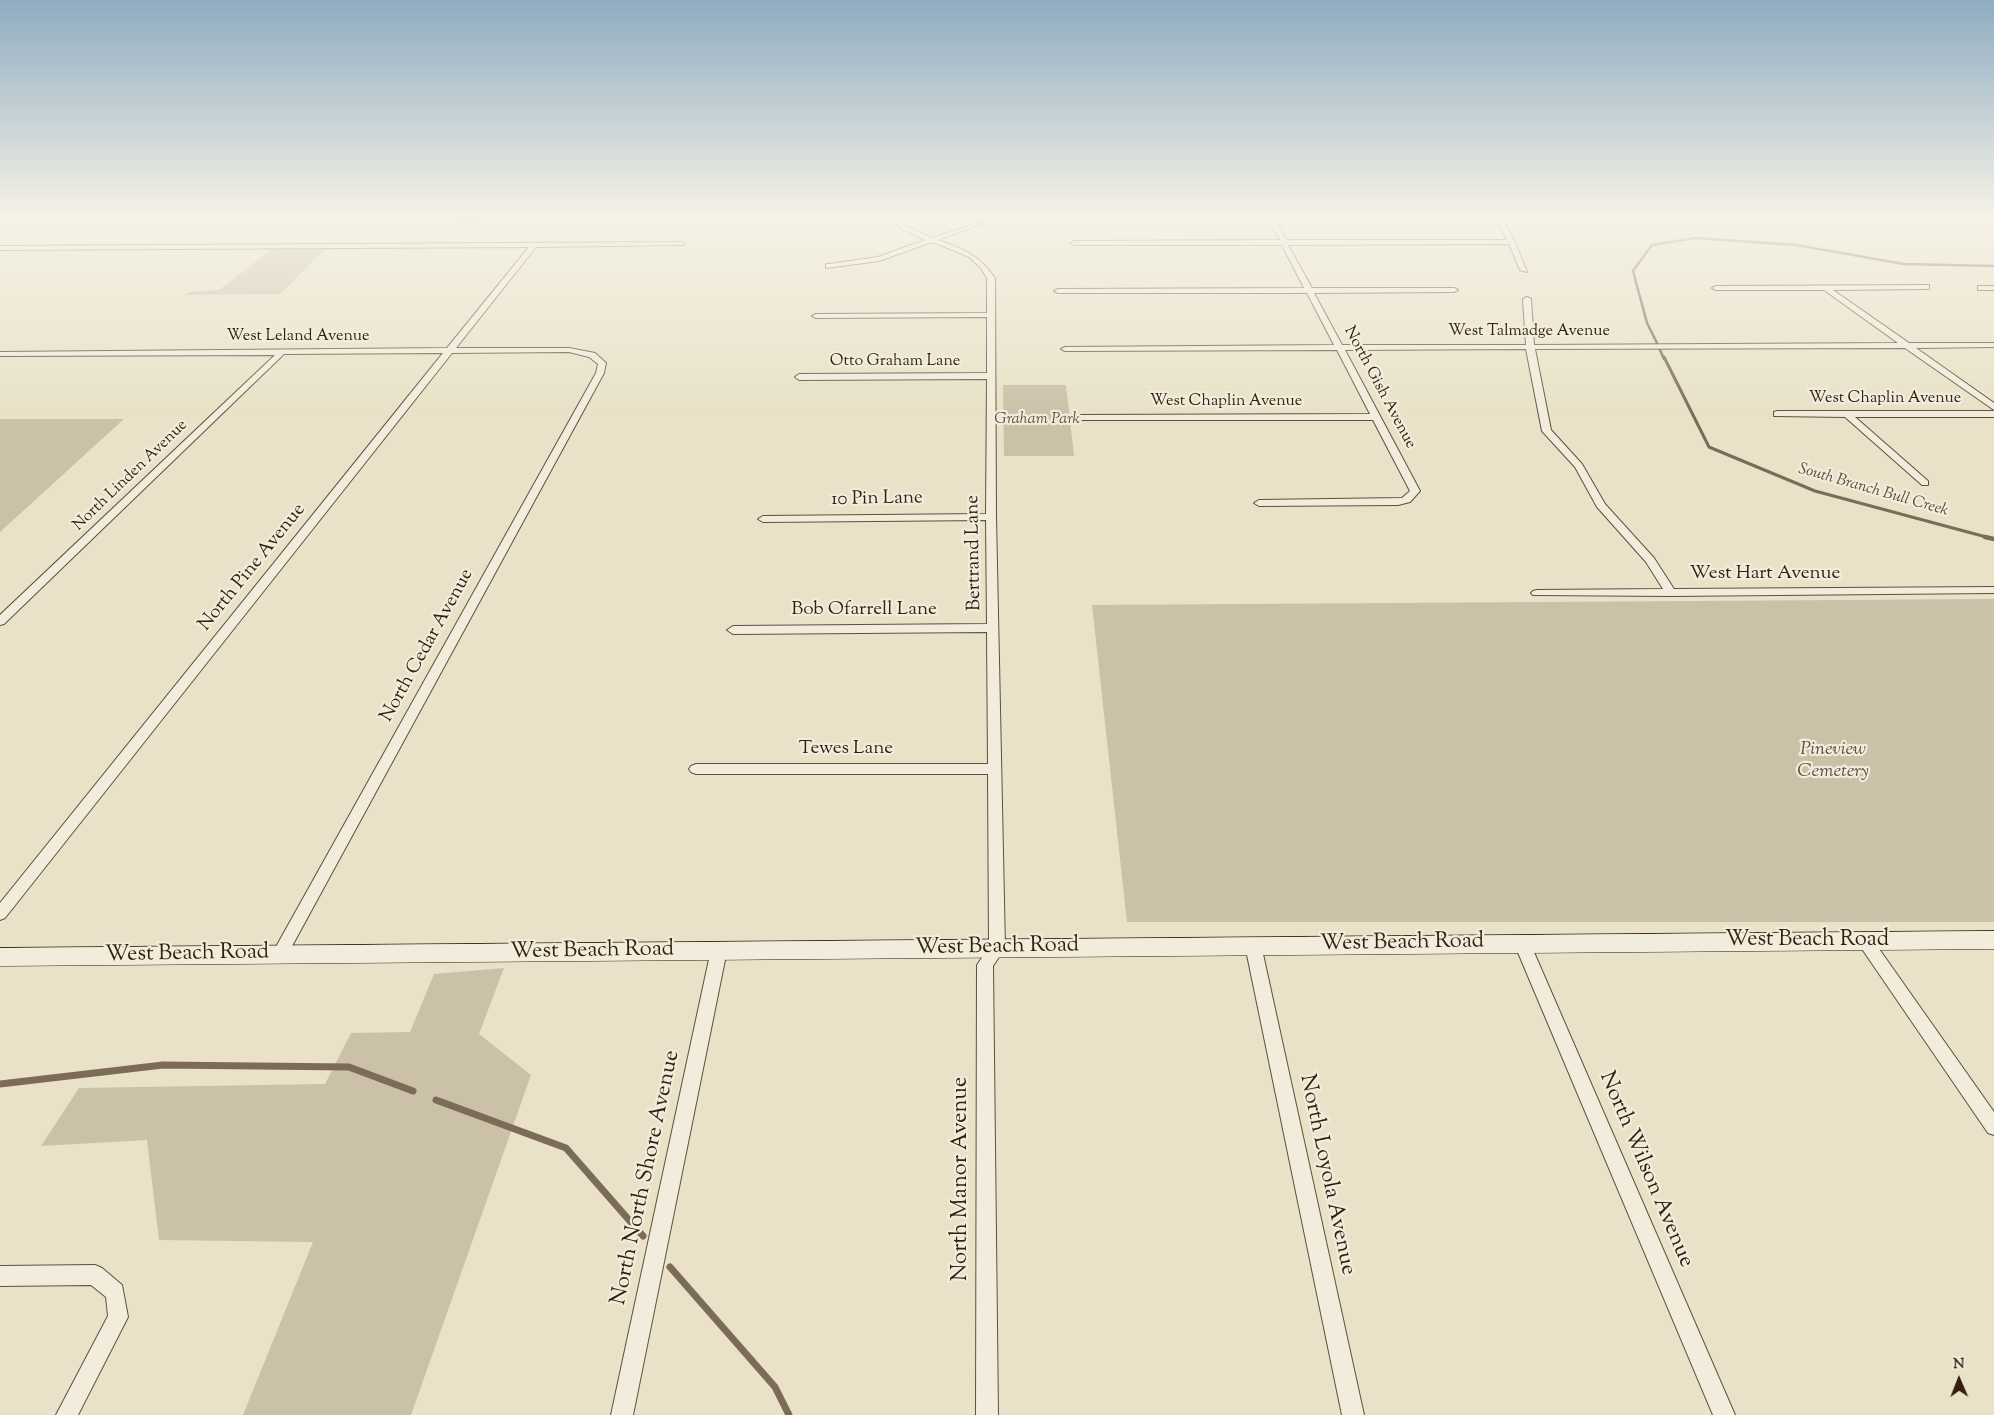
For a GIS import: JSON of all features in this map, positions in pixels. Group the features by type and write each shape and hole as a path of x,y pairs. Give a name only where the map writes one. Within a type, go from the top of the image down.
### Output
{"street":[{"name":"North Pine Avenue","path":"0,914 505,282"},
{"name":"Bertrand Lane","path":"991,282 991,517 998,948"},
{"name":"North Gish Avenue","path":"1259,503 1398,502 1412,496 1415,492 1412,483 1305,282"},
{"path":"1716,288 1926,288"},
{"path":"1826,288 1994,407"},
{"path":"1982,288 1994,288"},
{"path":"1058,291 1454,290"},
{"path":"1527,300 1530,347 1547,431 1578,466 1601,505 1650,560 1671,593"},
{"path":"816,316 991,315"},
{"name":"West Talmadge Avenue","path":"1065,349 1994,345"},
{"name":"West Leland Avenue","path":"0,354 570,350 580,351 595,357"},
{"name":"North Linden Avenue","path":"0,621 282,352"},
{"name":"North Cedar Avenue","path":"280,954 600,373 602,363 595,357"},
{"name":"Otto Graham Lane","path":"799,377 992,376"},
{"name":"West Chaplin Avenue","path":"1777,414 1994,414"},
{"path":"1846,414 1924,483"},
{"name":"West Chaplin Avenue","path":"1076,418 1377,417"},
{"name":"10 Pin Lane","path":"763,519 991,517"},
{"name":"West Hart Avenue","path":"1537,593 1994,590"},
{"name":"Bob Ofarrell Lane","path":"733,630 994,628"},
{"name":"Tewes Lane","path":"696,769 996,769"},
{"name":"West Beach Road","path":"0,957 1994,940"},
{"path":"1865,941 1994,1127"},
{"name":"North Wilson Avenue","path":"1522,943 1724,1415"},
{"name":"North Loyola Avenue","path":"1253,945 1354,1415"},
{"name":"North Manor Avenue","path":"987,1415 985,965 998,948"},
{"name":"North North Shore Avenue","path":"622,1415 719,950"},
{"path":"0,1276 95,1275 115,1292 118,1317 67,1415"}],"green space":[{"path":"229,282 292,282 280,294 185,295 189,292 219,290"},
{"name":"Graham Park","path":"1003,385 1066,385 1074,456 1004,456"},
{"path":"0,419 124,419 0,532"},
{"name":"Pineview Cemetery","path":"1994,599 1994,922 1127,922 1092,605"},
{"path":"504,968 479,1034 531,1075 411,1415 243,1415 313,1242 159,1240 147,1140 41,1146 79,1088 325,1084 351,1033 410,1032 434,974"}],"waterway":[{"name":"South Branch Bull Creek","path":"1636,282 1647,323 1657,343"},
{"name":"South Branch Bull Creek","path":"1660,350 1664,359"},
{"name":"South Branch Bull Creek","path":"1664,357 1709,447 1815,491 1990,538"},
{"name":"South Branch Bull Creek","path":"1985,537 1994,539"},
{"name":"South Branch Bull Creek","path":"0,1084 163,1065 349,1067 413,1091"},
{"name":"South Branch Bull Creek","path":"436,1100 566,1148 643,1236"},
{"name":"South Branch Bull Creek","path":"670,1267 775,1387 789,1415"}]}
